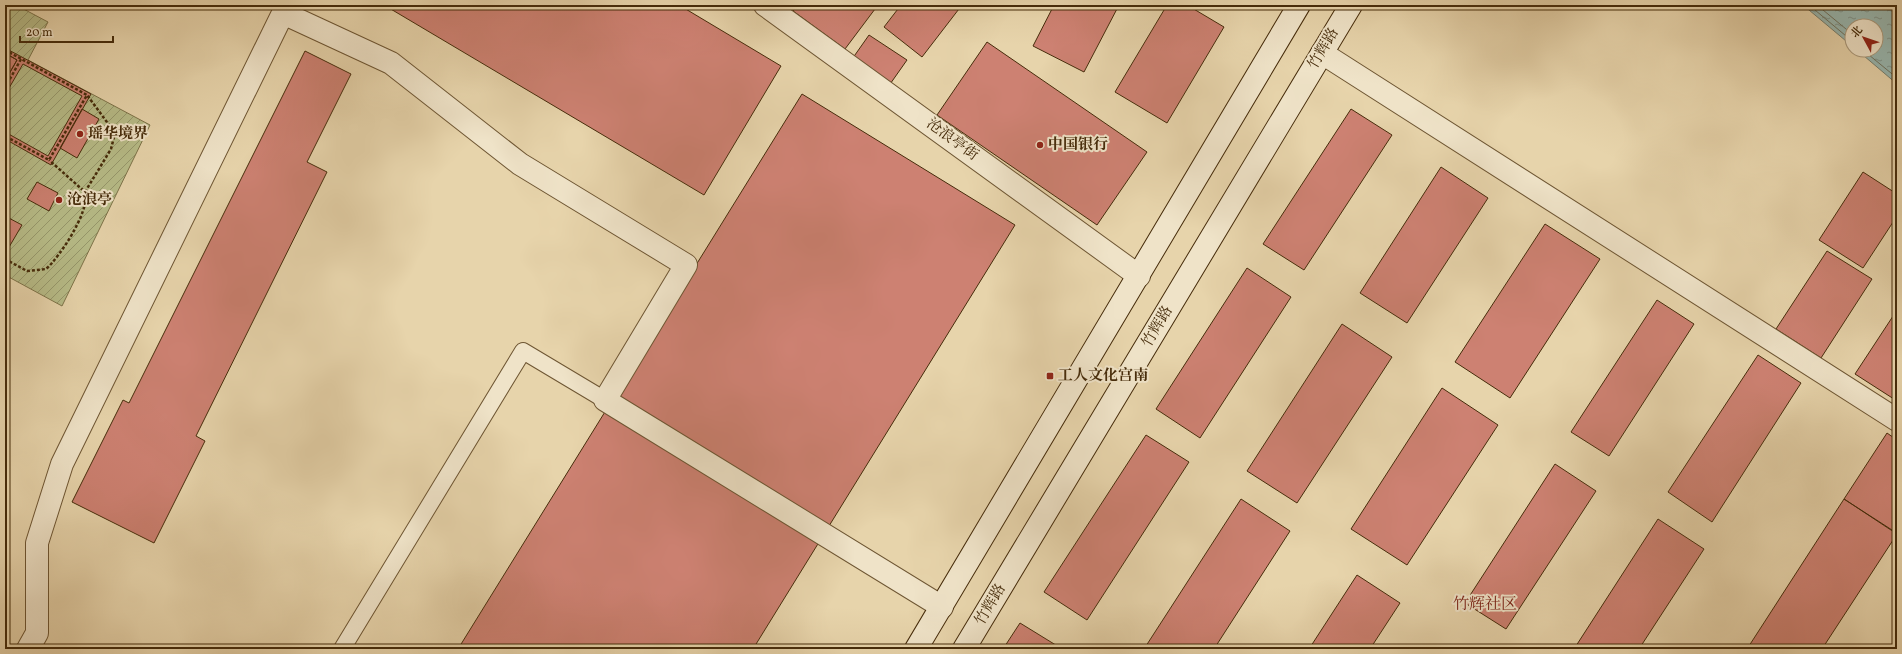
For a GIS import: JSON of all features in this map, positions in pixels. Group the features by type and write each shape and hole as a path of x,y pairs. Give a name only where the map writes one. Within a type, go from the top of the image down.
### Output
{"street":[{"name":"沧浪亭街","path":"765,5 1139,276"},
{"path":"916,649 1299,5"},
{"name":"竹辉路","path":"964,649 1351,5"},
{"path":"28,649 37,633 37,543 62,464 283,13 391,63 520,164 686,265 605,400 942,607"},
{"path":"1322,53 1897,420"}],"lane":[{"path":"342,649 523,350 605,400"}],"path":[{"path":"5,50 87,96 115,133 111,149 84,192"},
{"path":"5,88 22,59"},
{"path":"49,160 87,96"},
{"path":"5,136 49,160 84,192 86,202 62,251 52,265 39,271 27,271 5,259"}],"green space":[{"name":"沧浪亭","path":"5,5 16,5 48,22 28,60 150,125 62,306 5,275"}],"water":[{"path":"1803,5 1897,5 1897,84 1866,58 1884,58 1884,18 1844,18 1844,39"}],"building":[{"path":"384,5 679,5 781,66 704,195"},
{"path":"797,5 878,5 845,49 793,11"},
{"path":"901,5 962,5 922,57 884,27"},
{"path":"1054,5 1119,5 1084,72 1033,46"},
{"path":"1167,5 1187,5 1224,27 1167,123 1115,92"},
{"path":"869,35 907,60 888,87 850,62"},
{"path":"987,42 1147,152 1097,225 937,115"},
{"path":"5,48 91,94 51,165 5,139 5,132 48,156 82,96 23,64 5,95 5,81 17,60 5,53"},
{"path":"305,51 351,74 307,162 327,172 196,436 205,441 154,543 72,502 123,400 129,403"},
{"path":"5,53 17,60 5,81"},
{"path":"802,94 1015,225 753,649 458,649"},
{"name":"瑶华境界","path":"82,109 99,119 77,158 60,148"},
{"path":"1351,109 1392,135 1304,270 1263,244"},
{"path":"1441,167 1488,198 1407,323 1360,293"},
{"path":"1863,172 1897,194 1897,216 1863,268 1819,240"},
{"path":"37,182 58,193 49,211 27,199"},
{"path":"5,191 10,194 5,203"},
{"path":"5,216 22,225 5,254"},
{"path":"1545,224 1600,259 1510,398 1455,362"},
{"path":"1827,251 1872,279 1821,358 1776,329"},
{"path":"1247,268 1291,297 1200,438 1156,409"},
{"path":"1657,300 1694,324 1609,456 1571,432"},
{"path":"1897,310 1897,401 1855,374"},
{"path":"1342,324 1392,357 1297,503 1247,471"},
{"path":"1758,355 1801,383 1712,522 1668,492"},
{"path":"1442,388 1498,425 1407,565 1351,529"},
{"path":"1887,433 1897,440 1897,521 1892,530 1844,499"},
{"path":"1146,435 1189,462 1087,620 1044,592"},
{"path":"1555,464 1596,491 1506,629 1465,603"},
{"path":"1241,499 1290,531 1214,649 1144,649"},
{"path":"1844,499 1897,534 1822,649 1747,649"},
{"path":"1658,519 1704,549 1639,649 1574,649"},
{"path":"1357,575 1400,603 1370,649 1309,649"},
{"path":"1020,623 1059,647 1058,649 1003,649"}],"place":[{"name":"瑶华境界","path":"80,134"},
{"name":"中国银行","path":"1040,145"},
{"name":"沧浪亭","path":"59,200"},
{"name":"工人文化宫南","path":"1050,376"}],"district":[{"name":"竹辉社区","path":"1485,605"}]}
